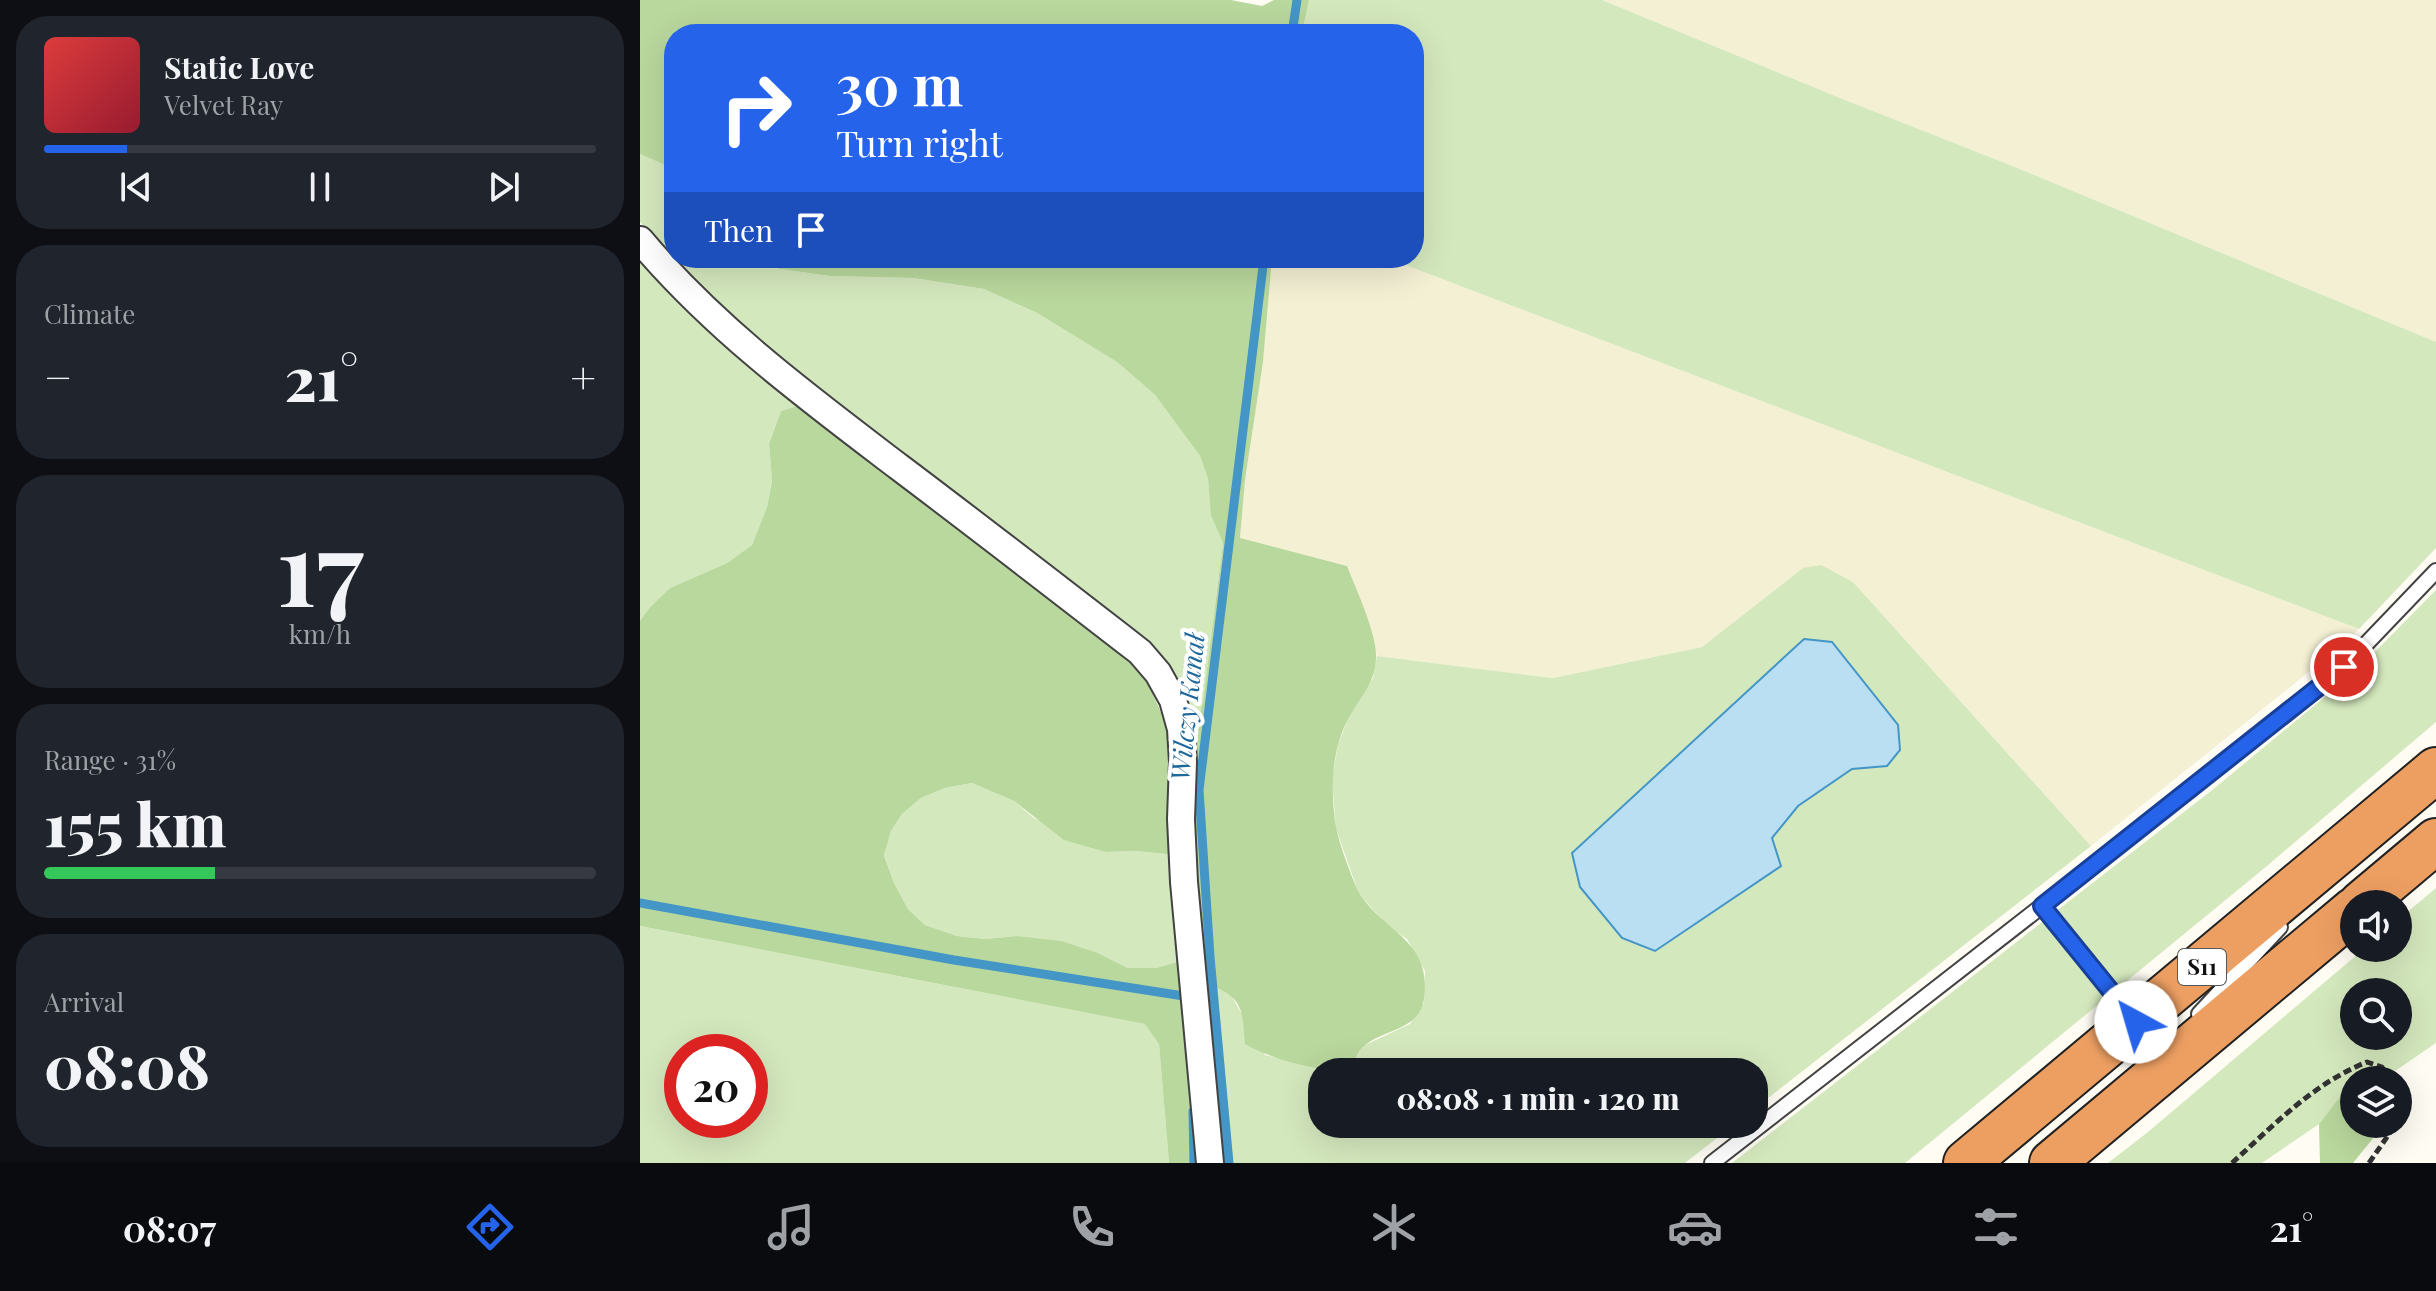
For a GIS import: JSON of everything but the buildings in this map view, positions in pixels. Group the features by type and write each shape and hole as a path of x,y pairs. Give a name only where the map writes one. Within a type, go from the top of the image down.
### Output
{"highway":[{"name":"S11","path":"1966,1163 2068,1079 2145,1026 2436,770"},
{"path":"2378,890 2427,848"},
{"name":"S11","path":"2052,1163 2335,916"}],"street":[{"path":"640,240 664,267"},
{"path":"665,268 724,328 789,384 1140,652 1158,673 1173,700 1181,729 1184,882 1210,1163"}],"lane":[{"path":"1712,1163 2344,667 2436,571"},
{"path":"2305,900 2381,818"},
{"path":"2335,916 2427,848"},
{"path":"2042,906 2145,1026"},
{"path":"2093,1129 2294,911"},
{"path":"2191,1000 2291,937"}],"path":[{"path":"2355,1066 2367,1062 2379,1066"},
{"path":"2232,1163 2306,1096 2340,1075"},
{"path":"2369,1163 2386,1138"}],"shaded area":[{"path":"1602,0 2436,0 2436,342 2015,167"},
{"path":"1271,268 1413,268 2359,629 2091,846 1853,582 1803,568 1702,647 1553,678 1377,656 1367,618 1347,566 1240,538 1245,480 1263,362"}],"green space":[{"path":"640,0 1231,0 1262,6 1274,0 1309,0 1304,24 664,24 664,165 640,154"},
{"path":"1309,0 1602,0 2436,342 2436,548 2359,629 1413,268 1424,268 1424,24 1304,24"},
{"path":"640,154 664,165 664,248 640,222"},
{"path":"640,256 720,339 797,406 781,411 769,442 772,480 767,507 752,545 727,563 670,588 640,621"},
{"path":"682,268 776,268 830,276 913,278 984,289 1037,313 1117,362 1155,395 1200,456 1208,479 1212,515 1223,543 1203,701 1194,737 1188,709 724,313"},
{"path":"776,268 1271,268 1263,362 1245,480 1240,538 1347,566 1361,599 1376,649 1376,659 1371,682 1339,740 1333,784 1336,827 1361,896 1406,941 1421,964 1425,980 1424,999 1416,1017 1409,1023 1372,1040 1356,1058 1308,1058 1308,1066 1302,1065 1245,1044 1238,1004 1226,992 1203,981 1191,828 1194,737 1203,701 1223,543 1211,515 1208,479 1200,456 1155,395 1117,362 1037,313 984,289 913,278 830,276"},
{"path":"797,406 1094,629 1130,659 1149,686 1166,723 1176,855 1106,852 1064,840 1014,801 972,783 945,788 921,798 902,814 891,831 884,855 908,909 925,925 957,936 985,939 1016,936 1061,941 1098,953 1128,968 1156,968 1184,960 1203,1163 1169,1163 1159,1044 1145,1024 640,926 640,621 670,588 727,563 752,545 767,507 772,481 769,443 781,411"},
{"path":"1821,565 1853,582 2091,846 1768,1098 1768,1058 1356,1058 1363,1046 1410,1024 1424,1003 1425,971 1407,939 1389,927 1359,894 1336,829 1332,780 1338,745 1349,716 1373,678 1377,656 1553,678 1702,647 1803,568"},
{"path":"2436,590 2436,722 2267,866 1905,1163 1732,1163 2211,791 2355,672"},
{"path":"972,783 1014,801 1034,818 1106,852 1176,855 1184,960 1156,968 1128,968 1098,953 1016,936 985,939 957,936 925,925 908,909 894,883 884,854 891,831 902,814 921,798 945,788"},
{"path":"2436,888 2436,1043 2402,1066 2340,1066 2340,1097 2319,1124 2262,1163 2108,1163 2348,962 2412,962 2412,908"},
{"path":"640,926 1146,1024 1159,1043 1169,1163 640,1163"},
{"path":"1203,981 1230,993 1265,1055 1308,1065 1308,1138 1717,1138 1685,1163 1218,1163"},
{"path":"2340,1097 2340,1138 2373,1138 2353,1163 2320,1163 2319,1124"}],"water":[{"path":"1804,639 1832,642 1898,725 1900,750 1887,766 1852,769 1798,806 1772,838 1781,866 1655,951 1622,938 1580,887 1572,853"}],"waterway":[{"name":"Wilczy Kanał","path":"1293,24 1297,0"},
{"name":"Wilczy Kanał","path":"1229,1163 1210,957 1199,790 1263,268"},
{"path":"640,903 954,960 1190,997 1190,1001"},
{"path":"1193,1111 1194,1163"}],"route":[{"path":"2136,1022 2042,906 2344,667"}]}
